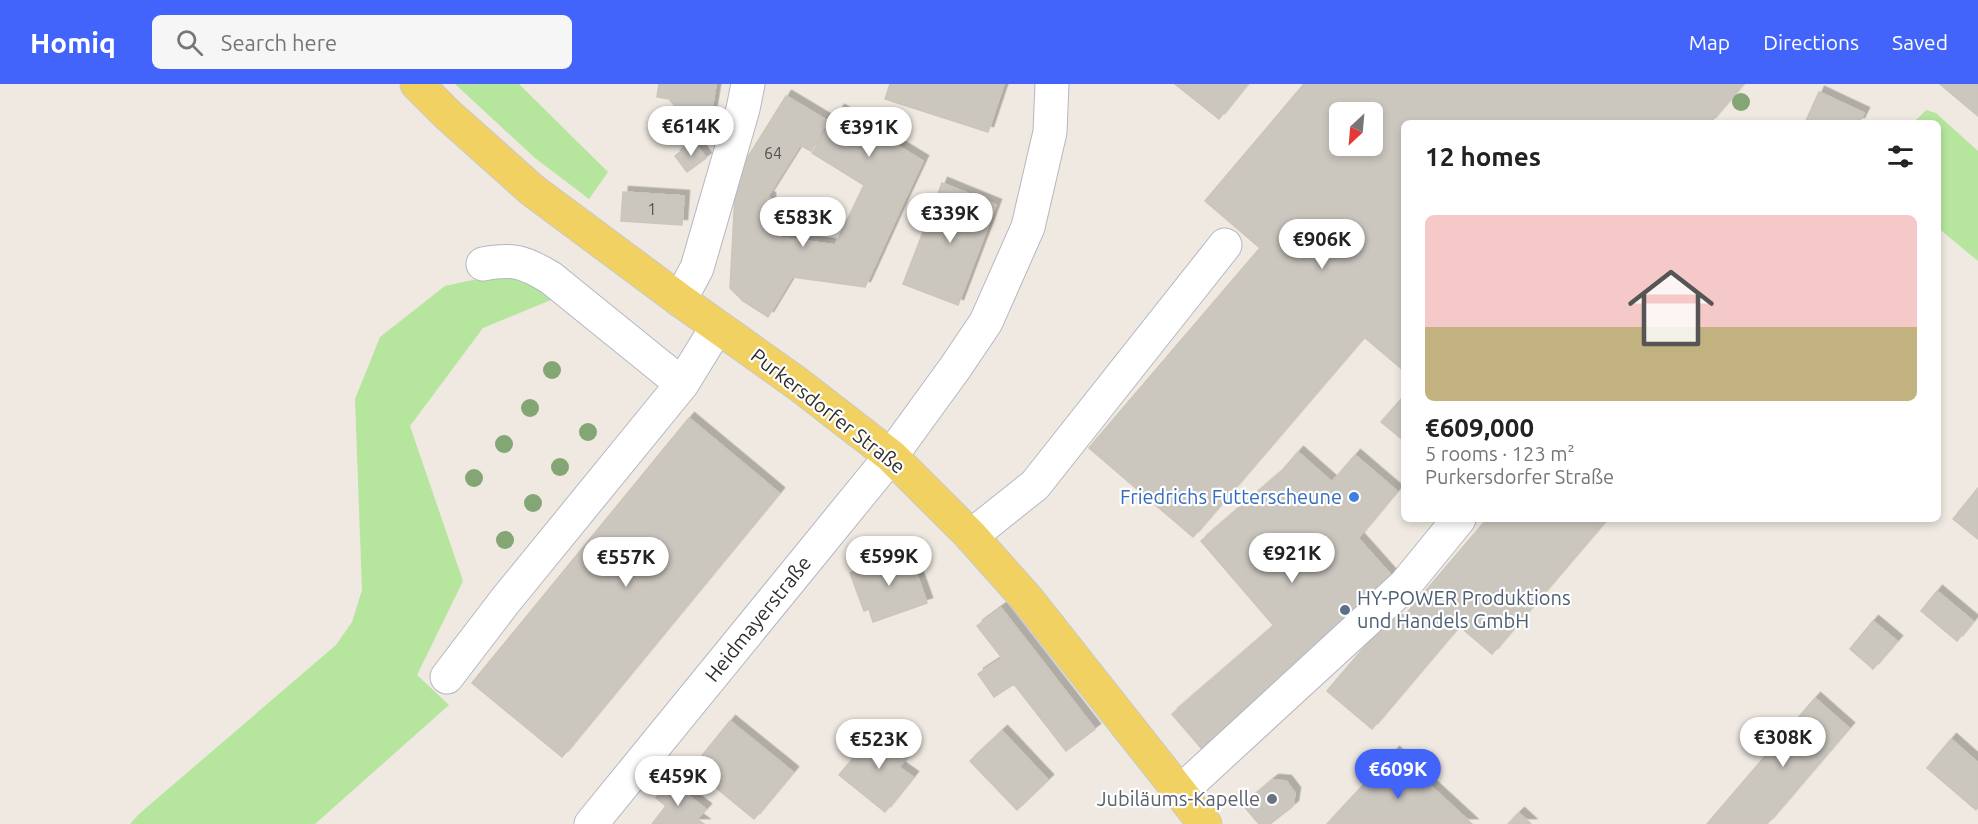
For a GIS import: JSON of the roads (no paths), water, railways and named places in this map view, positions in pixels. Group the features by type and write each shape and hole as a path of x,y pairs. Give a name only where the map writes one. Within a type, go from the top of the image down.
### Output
{"main road":[{"name":"Purkersdorfer Straße","path":"417,84 532,190 798,384 891,456 971,536 1028,600 1205,824"}],"street":[{"path":"680,300 697,268 743,109 748,84"},
{"name":"Heidmayerstraße","path":"591,824 891,456 956,368 986,322 1028,226 1050,132 1052,84"},
{"path":"971,536 1035,485 1225,245"},
{"path":"483,264 515,261 533,267 551,278 682,384"},
{"path":"447,677 505,601 682,384 717,327"},
{"path":"1180,792 1405,585 1457,522"}],"place":[{"name":"Friedrichs Futterscheune","path":"1354,497"},
{"name":"HY-POWER Produktions und Handels GmbH","path":"1345,610"},
{"name":"Jubiläums-Kapelle","path":"1272,799"}]}
